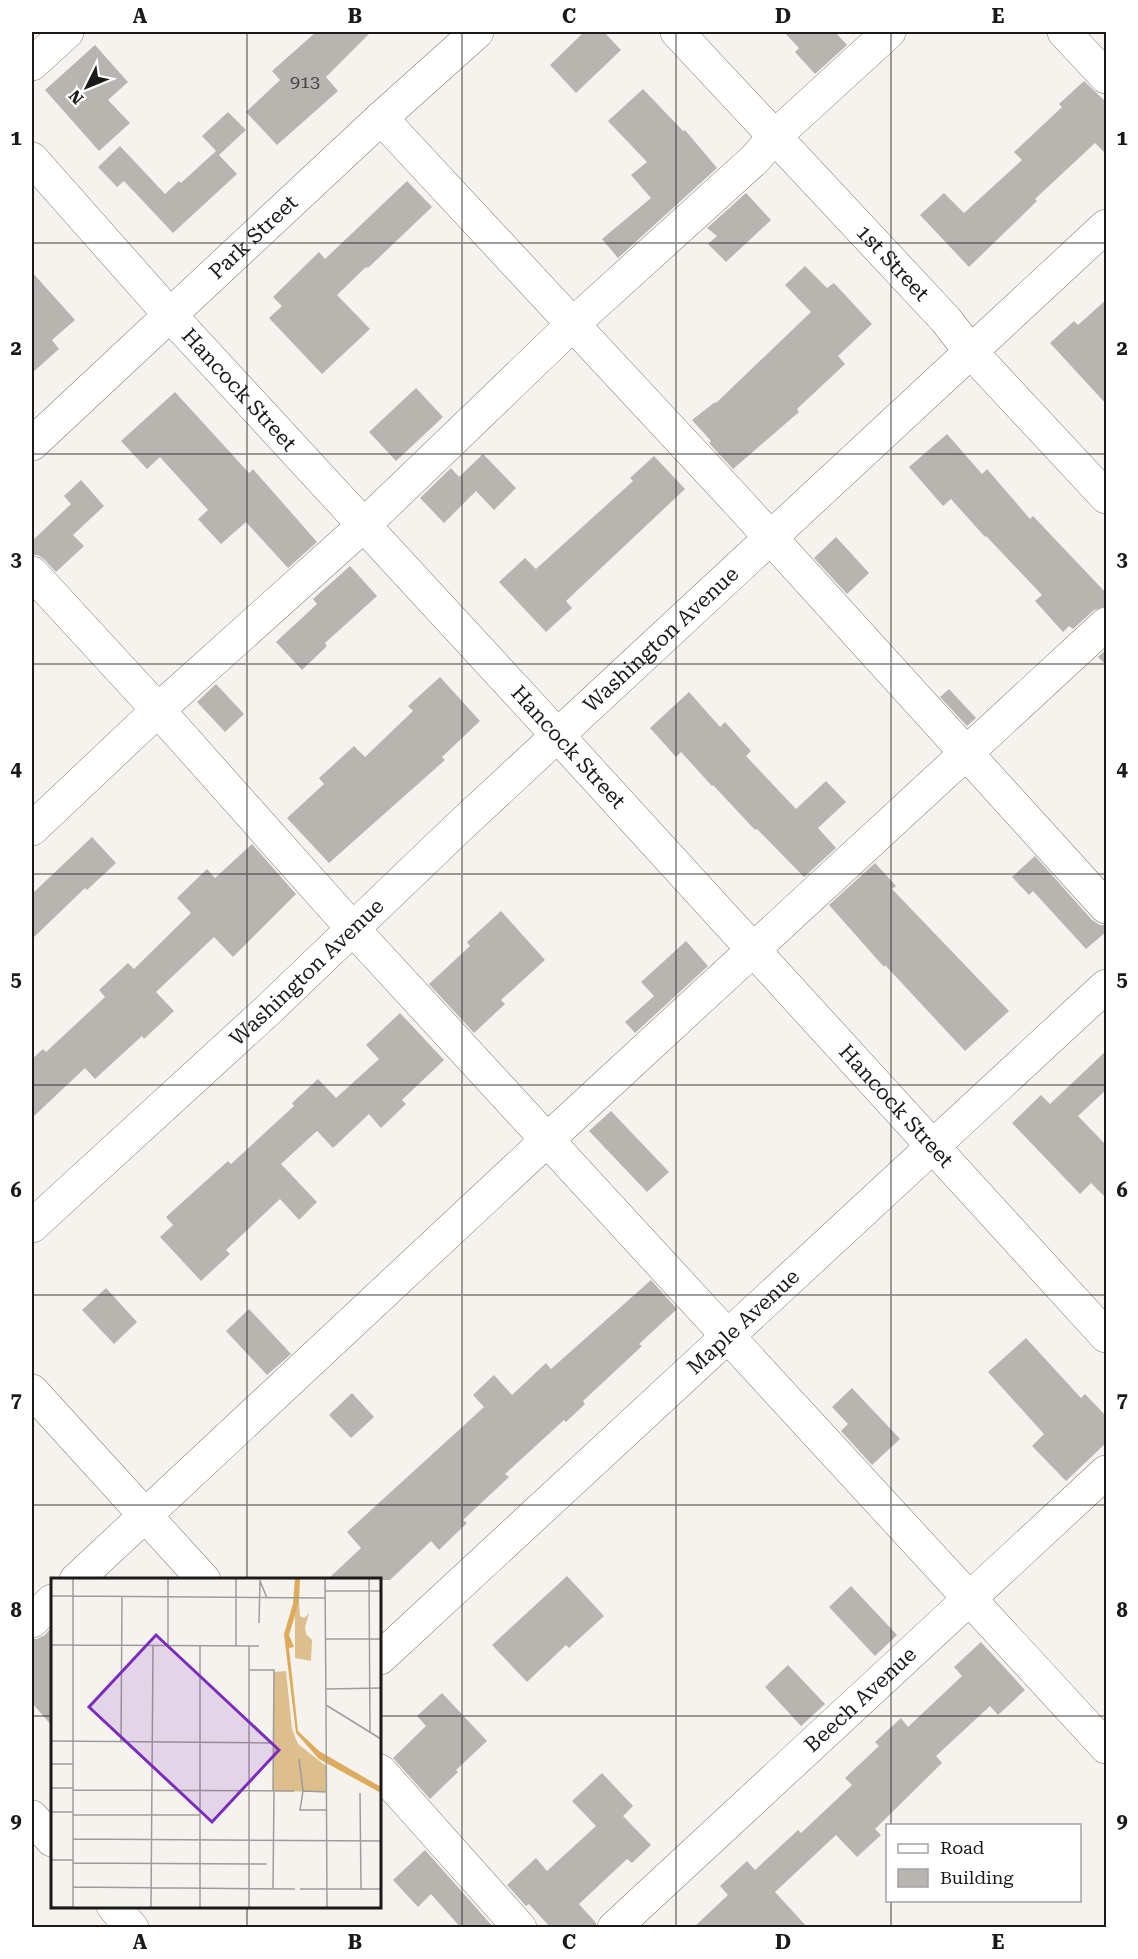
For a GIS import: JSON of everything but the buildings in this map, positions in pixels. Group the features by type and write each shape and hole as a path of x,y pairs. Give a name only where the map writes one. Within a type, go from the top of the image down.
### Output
{"street":[{"path":"32,64 67,32"},
{"name":"Park Street","path":"32,444 381,118 477,32"},
{"name":"1st Street","path":"677,32 946,320 970,351 1107,497"},
{"path":"32,829 158,710 364,525 573,324 755,159 774,137 889,32"},
{"path":"1064,32 1107,77"},
{"path":"381,118 770,538 1107,907"},
{"name":"Hancock Street","path":"32,159 170,315 558,735 1107,1336"},
{"name":"Washington Avenue","path":"32,1226 259,1018 558,735 1107,226"},
{"path":"32,573 158,710 352,929 1107,1747"},
{"path":"78,1578 1107,624"},
{"name":"Maple Avenue","path":"381,1657 1107,986"},
{"path":"32,1391 202,1578"},
{"name":"Beech Avenue","path":"614,1928 1107,1472"},
{"path":"32,1620 51,1602"},
{"path":"381,1773 520,1928"},
{"path":"32,1817 51,1839"},
{"path":"115,1908 132,1928"}]}
